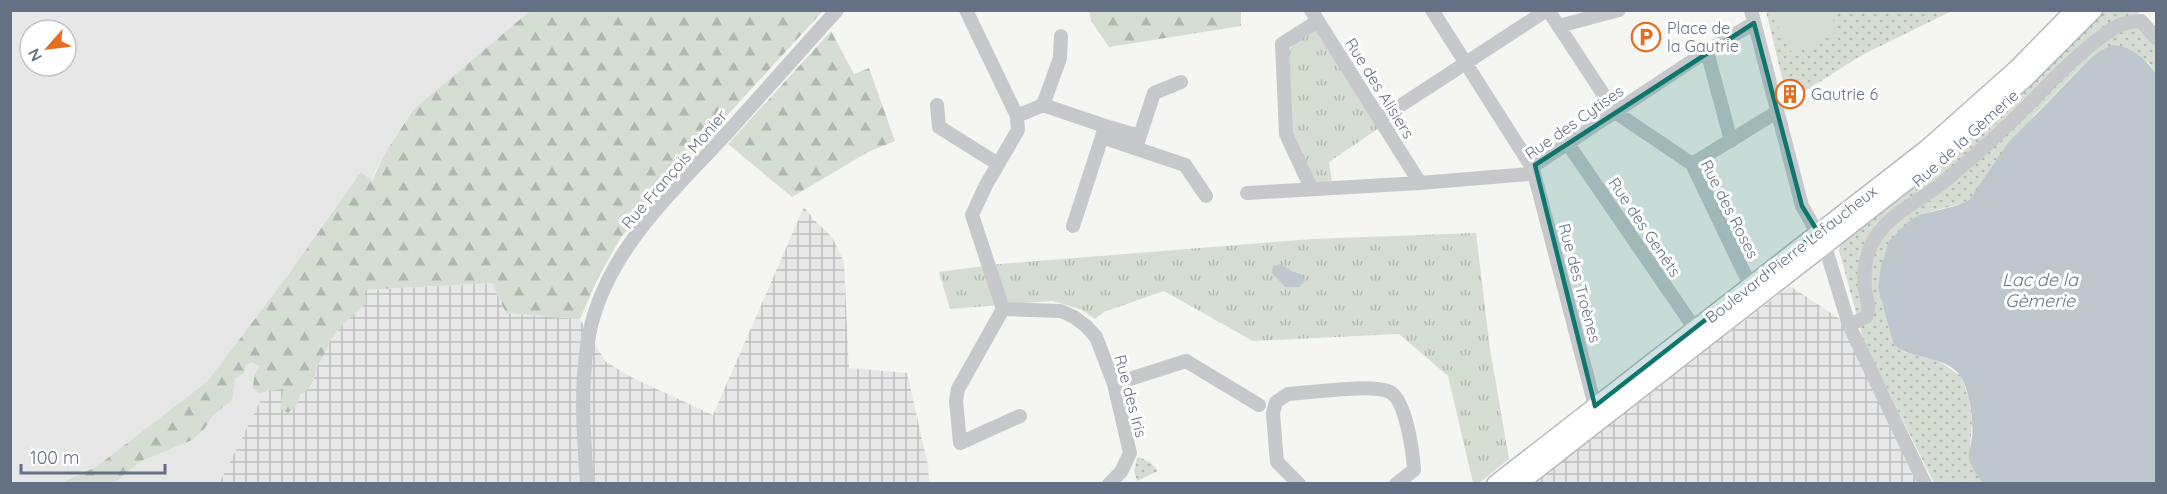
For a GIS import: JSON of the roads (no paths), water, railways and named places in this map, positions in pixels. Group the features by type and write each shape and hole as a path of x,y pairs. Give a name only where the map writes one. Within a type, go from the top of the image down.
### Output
{"main road":[{"name":"Boulevard Pierre Lefaucheux","path":"1520,483 1821,239 2017,68 2074,10"},
{"name":"Boulevard Pierre Lefaucheux","path":"1495,483 1750,285 1927,166 2026,78 2094,10"}],"street":[{"name":"Rue François Monier","path":"587,483 582,408 587,346 594,318 612,272 642,225 837,10"},
{"path":"966,10 1017,116 1018,130 972,215 1003,309 958,389 956,401 960,443 1020,416"},
{"name":"Rue des Troènes","path":"1432,10 1533,169 1595,406"},
{"path":"1380,119 1548,10 1615,112"},
{"path":"1558,26 1619,10"},
{"path":"1311,188 1286,134 1282,44 1315,16"},
{"name":"Rue des Alisiers","path":"1315,16 1420,183"},
{"path":"1752,17 1802,206 1821,239 1849,325 1925,483"},
{"name":"Rue des Cytises","path":"1247,193 1529,174 1568,144 1707,51 1752,17"},
{"name":"Rue de la Gèmerie","path":"1849,325 1866,317 1869,309 1865,289 1865,262 1873,241 1888,223 1945,181 2011,122 2075,58 2123,22 2142,21 2157,38"},
{"path":"1043,105 1060,58 1061,36"},
{"path":"1707,51 1731,141"},
{"path":"1138,142 1154,93 1180,82"},
{"path":"937,105 939,127 998,164"},
{"path":"1017,116 1043,105 1103,131 1138,142 1185,165 1206,196"},
{"name":"Rue des Roses","path":"1615,112 1692,164 1750,285"},
{"path":"1692,164 1777,112"},
{"path":"1073,226 1103,131"},
{"name":"Rue des Genêts","path":"1568,144 1695,329"},
{"name":"Rue des Iris","path":"1003,309 1061,311 1074,317 1096,337 1114,384 1130,453 1121,472 1109,483"},
{"path":"1114,384 1186,361 1259,405"},
{"path":"1299,483 1277,462 1273,413 1276,402 1288,394 1375,388 1390,392 1397,398 1413,454 1414,470 1396,483"}],"water":[{"name":"Lac de la Gèmerie","path":"2112,45 2125,47 2137,54 2156,73 2156,483 1982,483 1969,459 1972,421 1968,394 1962,378 1951,367 1933,359 1905,352 1893,343 1878,288 1881,267 1889,241 1909,221 1919,215 1969,200 2008,143 2089,60"},
{"path":"1281,264 1303,275 1304,282 1299,287 1285,287 1272,273 1273,266"}],"place":[{"name":"Place de la Gautrie","path":"1646,37"},
{"name":"Gautrie 6","path":"1790,94"}]}
